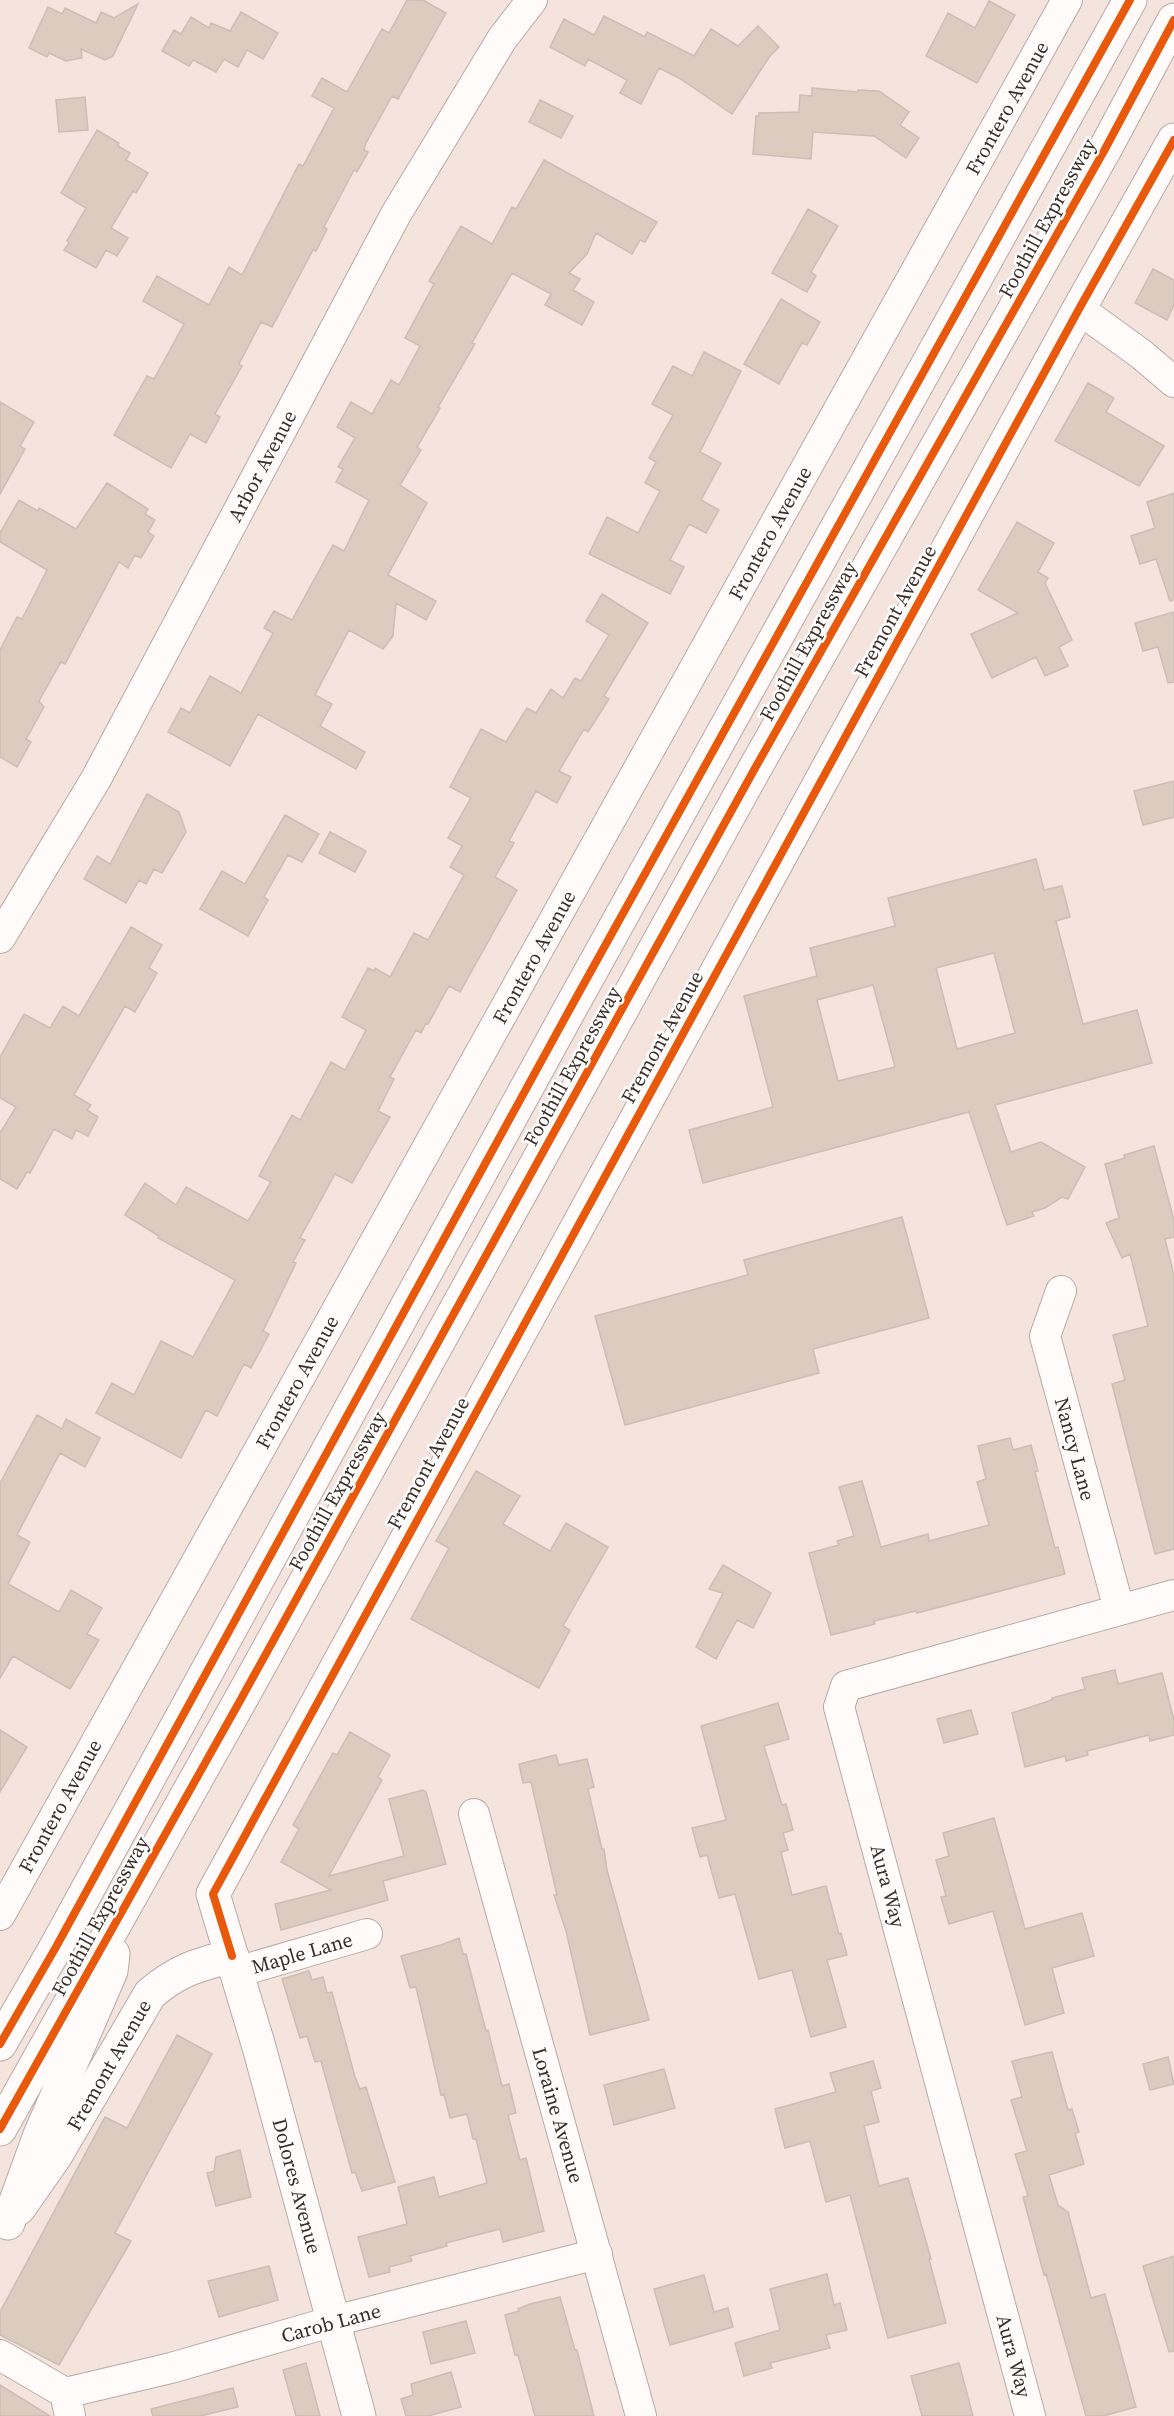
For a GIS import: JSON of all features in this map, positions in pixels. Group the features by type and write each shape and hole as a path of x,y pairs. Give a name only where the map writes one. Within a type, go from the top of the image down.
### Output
{"main road":[{"name":"Foothill Expressway","path":"0,2044 56,1947 571,1007 1130,0"},
{"name":"Foothill Expressway","path":"0,2128 247,1689 760,759 1104,151 1174,20"},
{"name":"Fremont Avenue","path":"116,1919 111,1971 40,2135 8,2223 56,2155 150,1994 163,1982 188,1968 234,1964 213,1894 1078,309 1174,140"},
{"path":"0,2000 56,1947"},
{"name":"Dolores Avenue","path":"234,1964 359,2416"}],"street":[{"name":"Arbor Avenue","path":"0,938 96,779 396,214 502,39 532,0"},
{"name":"Frontero Avenue","path":"0,1915 1067,0"},
{"path":"1078,309 1141,354 1174,382"},
{"name":"Nancy Lane","path":"1060,1291 1045,1336 1119,1609"},
{"name":"Aura Way","path":"1030,2416 839,1707 846,1686 1174,1594"},
{"name":"Loraine Avenue","path":"474,1814 641,2416"},
{"name":"Maple Lane","path":"234,1964 367,1934"},
{"name":"Carob Lane","path":"68,2404 171,2368 334,2321 597,2254"},
{"path":"0,2355 68,2404"}],"building":[{"path":"407,0 423,0 446,13 398,99 392,96 366,143 364,150 368,152 357,172 354,170 324,227 327,229 316,251 313,250 272,327 261,322 239,364 242,366 215,414 220,417 206,443 190,434 171,468 114,435 147,376 154,379 184,324 143,301 157,276 209,305 229,267 242,275 299,164 303,166 334,108 312,96 322,78 347,92 382,29 389,33"},
{"path":"989,1 1015,15 977,83 926,56 948,13 975,28"},
{"path":"138,4 113,56 105,60 81,49 82,58 66,61 49,53 47,57 29,48 48,7 62,14 65,8 96,23 101,12 114,18"},
{"path":"241,12 278,33 263,59 247,50 238,67 224,59 216,72 193,60 189,66 162,51 174,30 181,34 191,17 209,28 211,23 230,31"},
{"path":"604,16 645,37 647,32 694,56 711,29 738,46 758,26 779,47 770,56 732,114 679,78 659,68 641,104 620,93 627,80 588,59 585,66 550,47 564,19 594,35"},
{"path":"812,88 858,92 858,90 879,91 909,112 900,125 919,138 906,158 874,136 813,132 811,159 753,154 756,116 759,116 759,113 799,112 800,95 812,96"},
{"path":"85,97 88,130 59,132 56,100"},
{"path":"540,100 573,116 561,138 529,122"},
{"path":"97,130 119,143 118,146 130,153 126,160 148,173 136,193 133,191 111,228 128,238 117,256 106,250 96,268 64,250 86,208 61,193"},
{"path":"544,160 657,222 645,242 640,240 632,254 596,233 587,254 569,273 580,279 573,290 594,302 582,325 545,305 551,294 512,273 472,343 475,344 438,407 440,408 417,447 421,450 400,485 427,503 388,575 436,601 426,620 396,603 393,636 383,649 349,630 315,695 332,704 320,726 365,752 356,769 258,714 230,766 168,732 181,708 190,713 210,676 241,693 273,633 264,628 274,611 292,620 333,545 344,551 369,500 336,482 343,469 338,467 355,438 337,427 351,402 372,414 391,380 399,385 420,346 405,338 434,284 429,281 461,226 492,244 512,207 516,209"},
{"path":"808,209 838,226 811,272 816,276 807,292 772,273"},
{"path":"1153,269 1174,280 1174,305 1167,320 1135,303"},
{"path":"781,299 820,322 807,345 802,343 779,384 744,364"},
{"path":"704,352 741,371 700,452 721,463 701,500 719,510 706,533 689,524 670,560 684,567 670,594 589,554 607,517 638,533 660,491 645,483 656,462 649,458 673,415 652,404 673,366 692,376"},
{"path":"1088,383 1114,398 1106,412 1164,446 1139,486 1055,441"},
{"path":"0,402 34,422 20,446 25,449 0,494"},
{"path":"107,483 148,509 145,514 155,520 148,532 154,536 141,558 135,555 128,568 119,562 65,664 61,662 39,701 44,707 26,739 31,742 17,767 0,757 0,650 17,617 22,619 47,570 0,542 0,533 19,500 38,511 39,508 76,529"},
{"path":"1174,493 1174,600 1170,601 1156,559 1140,564 1131,536 1155,528 1147,502"},
{"path":"1017,522 1054,543 1038,572 1048,578 1045,583 1072,640 1059,647 1068,666 1045,676 1036,657 992,678 971,634 1018,613 978,590"},
{"path":"602,594 648,623 604,696 609,699 588,732 584,729 559,771 571,777 557,803 536,791 509,841 514,843 495,877 517,890 460,992 449,986 428,1024 426,1023 421,1033 416,1030 390,1077 394,1079 378,1111 390,1117 352,1183 335,1174 300,1238 305,1240 263,1331 269,1334 251,1368 244,1364 217,1416 206,1410 181,1458 96,1413 112,1383 134,1395 161,1341 193,1357 235,1280 158,1238 159,1236 125,1215 145,1183 176,1205 186,1187 248,1221 271,1182 259,1176 292,1115 300,1120 331,1062 345,1070 366,1030 342,1017 368,968 374,971 375,968 390,977 414,933 428,940 464,875 450,867 462,846 448,838 471,798 450,787 481,729 506,742 527,708 536,713 551,689 563,698 575,678 581,681 609,635 586,621"},
{"path":"1174,612 1174,682 1168,683 1158,647 1143,651 1135,623"},
{"path":"1174,781 1174,817 1143,825 1134,791"},
{"path":"147,794 179,812 186,832 162,873 154,869 146,884 139,880 126,903 84,879 97,856 110,864"},
{"path":"285,815 319,834 302,862 288,855 264,897 268,900 248,936 200,909 222,871 245,884"},
{"path":"330,832 366,851 355,872 319,853"},
{"path":"1036,859 1044,890 1062,886 1070,917 1056,921 1083,1024 1137,1010 1152,1063 995,1105 1011,1152 1041,1142 1085,1167 1068,1199 1062,1197 1045,1208 1032,1212 1034,1216 1007,1225 969,1112 703,1183 689,1130 773,1107 744,996 817,976 810,948 895,926 888,898","holes":["994,953 1015,1033 957,1049 936,968","873,985 895,1067 838,1081 817,1000"]},
{"path":"131,927 162,945 149,968 157,973 135,1012 125,1006 74,1095 91,1105 87,1110 98,1117 88,1136 76,1130 72,1139 54,1129 30,1173 27,1172 17,1189 0,1179 0,1133 16,1107 0,1098 0,1057 24,1014 50,1028 63,1006 79,1016"},
{"path":"1154,1146 1174,1220 1174,1237 1165,1239 1174,1275 1174,1549 1155,1554 1112,1384 1125,1380 1113,1335 1148,1326 1130,1254 1122,1258 1106,1223 1119,1218 1105,1164 1125,1158 1124,1155"},
{"path":"902,1217 929,1318 813,1349 819,1373 625,1425 595,1316 748,1275 744,1260"},
{"path":"37,1415 62,1429 66,1419 100,1438 85,1467 60,1453 17,1535 30,1542 8,1584 59,1612 71,1590 102,1608 87,1634 99,1640 70,1689 13,1656 0,1678 0,1483"},
{"path":"1010,1438 1013,1450 1031,1445 1038,1471 1035,1472 1055,1548 1058,1547 1065,1574 917,1613 916,1611 874,1621 875,1624 831,1635 809,1553 839,1545 837,1541 854,1536 839,1487 862,1481 881,1547 928,1534 929,1541 989,1525 977,1482 986,1479 978,1446"},
{"path":"476,1471 520,1496 503,1524 550,1551 566,1523 608,1547 563,1626 570,1630 539,1688 411,1619 449,1548 436,1541"},
{"path":"723,1565 771,1593 753,1628 737,1620 716,1659 696,1647 723,1593 709,1589"},
{"path":"1115,1670 1118,1684 1162,1673 1174,1720 1174,1735 1150,1741 1149,1735 1087,1751 1088,1755 1066,1761 1065,1756 1025,1767 1012,1713 1085,1689 1082,1678"},
{"path":"778,1703 789,1739 764,1746 782,1805 786,1804 793,1830 783,1833 788,1850 781,1852 792,1895 826,1886 847,1955 827,1960 846,2027 811,2037 792,1970 759,1979 735,1894 719,1898 707,1855 700,1857 692,1828 726,1820 701,1726"},
{"path":"971,1710 978,1734 944,1743 937,1719"},
{"path":"0,1730 27,1747 0,1792"},
{"path":"350,1732 390,1755 378,1777 382,1780 329,1876 404,1856 389,1799 423,1790 426,1792 446,1864 383,1881 388,1900 281,1930 275,1904 331,1890 281,1862 299,1829 293,1825 333,1753 337,1755"},
{"path":"556,1755 559,1765 587,1759 594,1787 588,1789 602,1849 604,1849 607,1870 649,2020 590,2035 566,1931 554,1895 557,1895 531,1782 523,1783 519,1764"},
{"path":"994,1818 1025,1929 1082,1913 1094,1956 1052,1968 1064,2013 1025,2025 993,1911 949,1924 941,1897 946,1896 936,1860 949,1856 943,1833"},
{"path":"459,1938 463,1954 466,1954 502,2086 509,2084 516,2113 508,2115 520,2160 526,2158 544,2231 503,2242 500,2229 446,2243 447,2246 410,2256 412,2261 389,2267 390,2272 369,2277 358,2237 407,2224 398,2187 434,2177 439,2197 487,2183 467,2114 450,2118 444,2094 441,2095 416,1987 410,1988 401,1956"},
{"path":"309,1971 312,1980 323,1977 327,1993 332,1992 355,2077 360,2089 366,2087 395,2182 362,2191 355,2172 352,2173 321,2061 315,2062 307,2036 300,2038 282,1979"},
{"path":"177,2035 212,2054 115,2233 131,2241 59,2365 0,2335 0,2312 105,2117 127,2128"},
{"path":"1052,2052 1068,2110 1072,2109 1079,2132 1075,2133 1084,2164 1049,2175 1058,2205 1068,2212 1091,2298 1105,2294 1136,2407 1103,2416 1086,2416 1046,2274 1044,2275 1023,2197 1028,2196 1015,2154 1027,2151 1011,2100 1022,2097 1012,2061"},
{"path":"1168,2057 1174,2084 1150,2090 1143,2064"},
{"path":"873,2061 881,2088 871,2091 879,2122 864,2126 879,2186 908,2178 946,2323 888,2338 850,2195 826,2202 810,2141 785,2148 775,2109 836,2092 830,2073"},
{"path":"664,2069 675,2108 614,2125 604,2085"},
{"path":"240,2150 251,2197 216,2206 207,2173 214,2171 216,2157"},
{"path":"1174,2256 1174,2351 1169,2352 1143,2266"},
{"path":"269,2266 278,2300 219,2317 208,2281"},
{"path":"827,2274 834,2305 840,2303 847,2330 826,2335 830,2348 770,2363 772,2368 744,2376 735,2343 780,2330 770,2289"},
{"path":"704,2275 714,2312 728,2308 733,2327 670,2345 654,2289"},
{"path":"560,2297 594,2416 535,2416 518,2355 515,2355 505,2315 519,2311 518,2309 530,2304"},
{"path":"466,2321 475,2353 431,2364 423,2332"},
{"path":"306,2363 320,2416 296,2416 283,2370"},
{"path":"959,2363 973,2416 922,2416 911,2376"},
{"path":"451,2372 461,2407 428,2416 406,2416 401,2399 413,2395 411,2384"},
{"path":"0,2385 50,2416 0,2416"},
{"path":"233,2388 238,2407 200,2416 153,2416 151,2409"}],"cycle path":[{"path":"0,2044 56,1947 571,1007 1130,0"},
{"path":"0,2129 241,1699 754,770 1104,151 1174,20"},
{"path":"232,1956 213,1894 1079,309 1174,140"}]}
